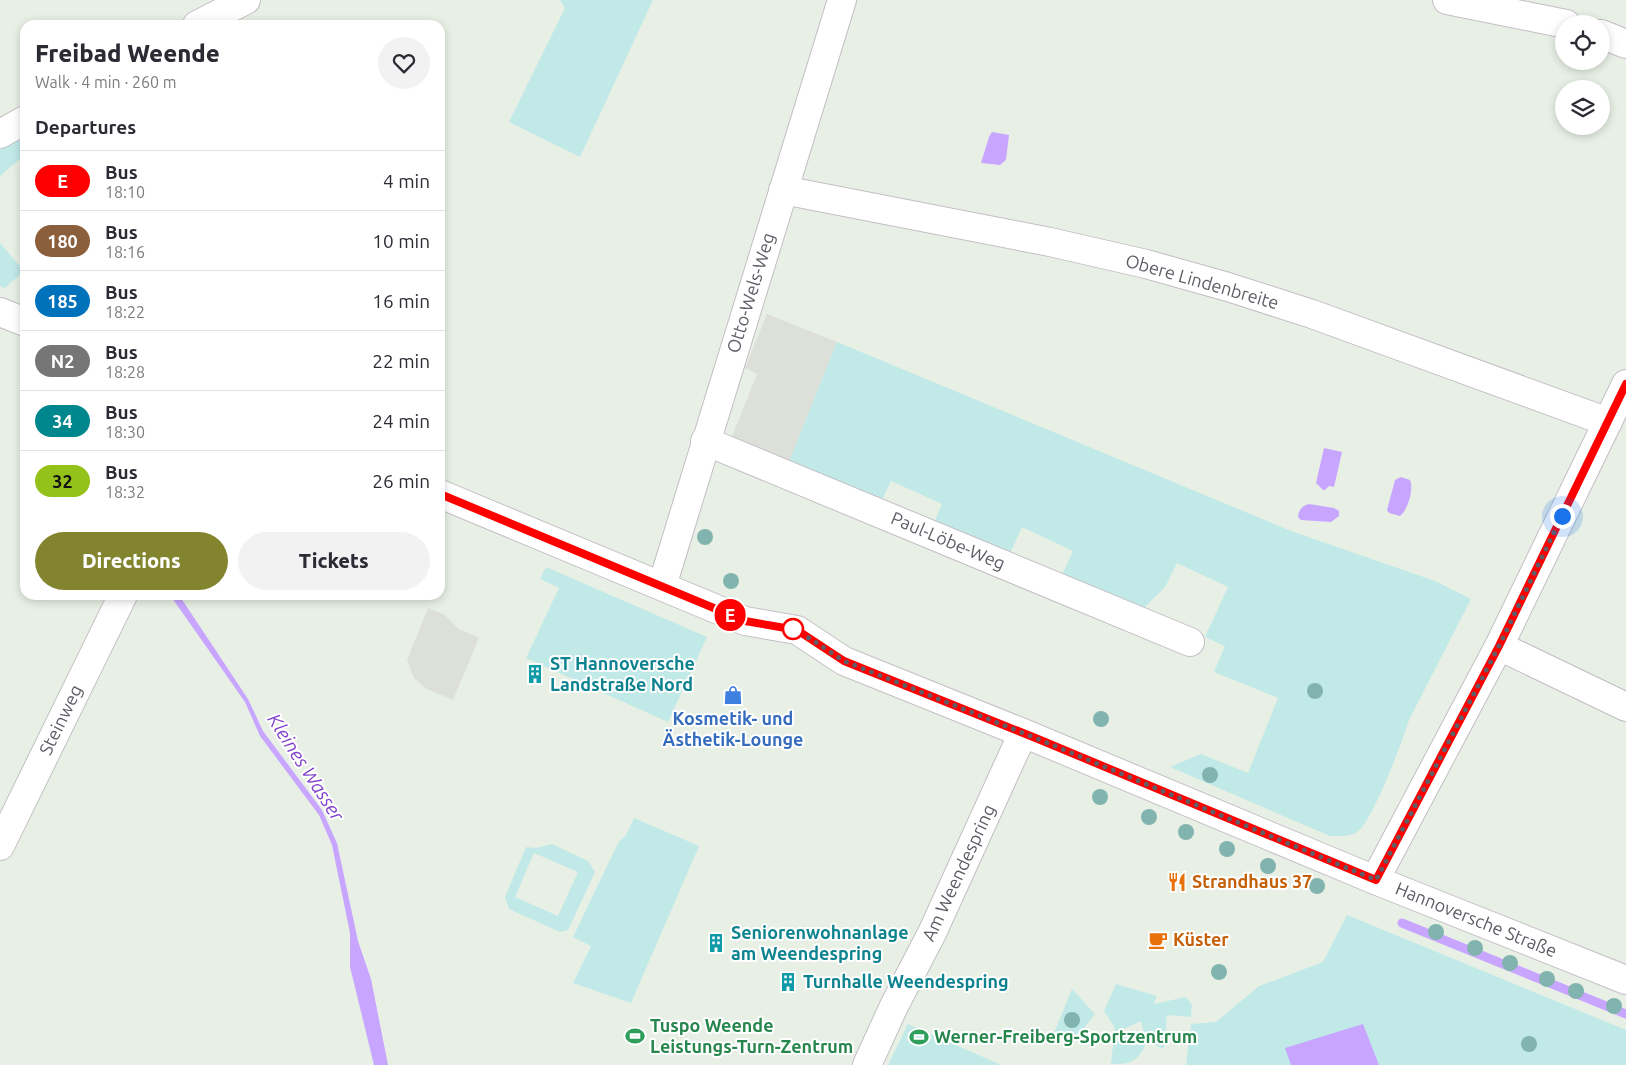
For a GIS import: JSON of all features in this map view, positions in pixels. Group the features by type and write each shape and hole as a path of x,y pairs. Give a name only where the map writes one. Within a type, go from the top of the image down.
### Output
{"street":[{"path":"207,20 246,0"},
{"name":"Otto-Wels-Weg","path":"662,586 842,0"},
{"path":"1448,0 1555,22"},
{"path":"1610,38 1626,44"},
{"path":"0,134 20,123"},
{"name":"Obere Lindenbreite","path":"783,190 1050,242 1228,287 1312,314 1608,422"},
{"path":"0,312 20,320"},
{"path":"1376,880 1499,646 1626,384"},
{"name":"Paul-Löbe-Weg","path":"705,441 1190,642"},
{"name":"Hannoversche Straße","path":"445,496 745,621 797,630 844,661 1023,733 1376,880 1626,980"},
{"name":"Steinweg","path":"0,846 121,600"},
{"path":"1499,646 1626,707"},
{"name":"Am Weendespring","path":"867,1065 894,1006 932,933 1023,733"}],"shaded area":[{"path":"560,0 653,0 580,157 509,122 565,8"},
{"path":"992,132 1009,135 1006,160 1000,165 981,163"},
{"path":"20,138 20,159 0,176 0,150"},
{"path":"0,243 20,266 20,275 5,288 0,286"},
{"path":"767,314 837,342 789,462 731,439 757,374 745,368"},
{"path":"837,342 1291,531 1435,581 1471,599 1409,720 1371,814 1357,832 1351,835 1330,836 1170,767 1201,754 1248,773 1278,698 1214,672 1225,646 1205,637 1228,587 1177,563 1165,587 1141,611 1062,575 1073,551 1022,527 1011,551 1002,555 934,523 942,504 891,481 882,500 789,462"},
{"path":"1324,448 1342,452 1334,487 1329,486 1323,490 1316,483"},
{"path":"1401,477 1410,480 1411,494 1408,504 1400,516 1389,513 1387,510 1395,480"},
{"path":"1309,504 1334,508 1339,511 1339,516 1331,522 1301,520 1298,517 1300,510"},
{"path":"546,567 707,637 668,722 526,658 559,588 540,579"},
{"path":"174,600 182,600 248,699 263,731 322,810 337,843 358,941 371,979 388,1065 374,1065 350,967 350,933 332,845 319,815 260,736 245,702"},
{"path":"428,608 445,615 459,629 479,638 453,700 425,688 414,678 407,660"},
{"path":"634,818 699,846 631,1003 573,983 591,946 573,937 618,843 626,835"},
{"path":"552,844 588,861 595,872 568,930 560,932 509,909 505,897 526,847 536,848","holes":["534,853 578,872 558,916 515,897"]},
{"path":"1347,915 1626,1030 1626,1065 1186,1065 1191,1024 1216,1022 1259,986 1323,962"},
{"path":"1116,984 1157,996 1154,1004 1186,997 1192,1005 1191,1017 1167,1015 1164,1049 1147,1042 1141,1053 1134,1060 1125,1064 1111,1064 1115,1028 1104,1011","holes":["1141,1021 1146,1042 1131,1042 1122,1030"]},
{"path":"1072,989 1095,1014 1079,1034 1054,1033"},
{"name":"Werner-Freiberg-Sportzentrum","path":"908,1024 999,1064 1000,1065 888,1065"},
{"path":"1363,1024 1379,1065 1291,1065 1285,1048"}],"waterway":[{"path":"1402,923 1626,1014"}],"bus line":[{"name":"E","path":"445,496 745,621 797,630 844,661 1038,739 1376,880 1499,646 1626,384"}],"place":[{"name":"ST Hannoversche Landstraße Nord","path":"535,674"},
{"name":"Kosmetik- und Ästhetik-Lounge","path":"733,695"},
{"name":"Strandhaus 37","path":"1177,882"},
{"name":"Küster","path":"1158,940"},
{"name":"Seniorenwohnanlage am Weendespring","path":"716,943"},
{"name":"Turnhalle Weendespring","path":"788,982"},
{"name":"Tuspo Weende Leistungs-Turn-Zentrum","path":"635,1036"},
{"name":"Werner-Freiberg-Sportzentrum","path":"919,1037"}],"route":[{"path":"793,629 844,661 1038,739 1376,880 1499,646 1562,516"}],"water label":[{"name":"Kleines Wasser","path":"306,767"}]}
